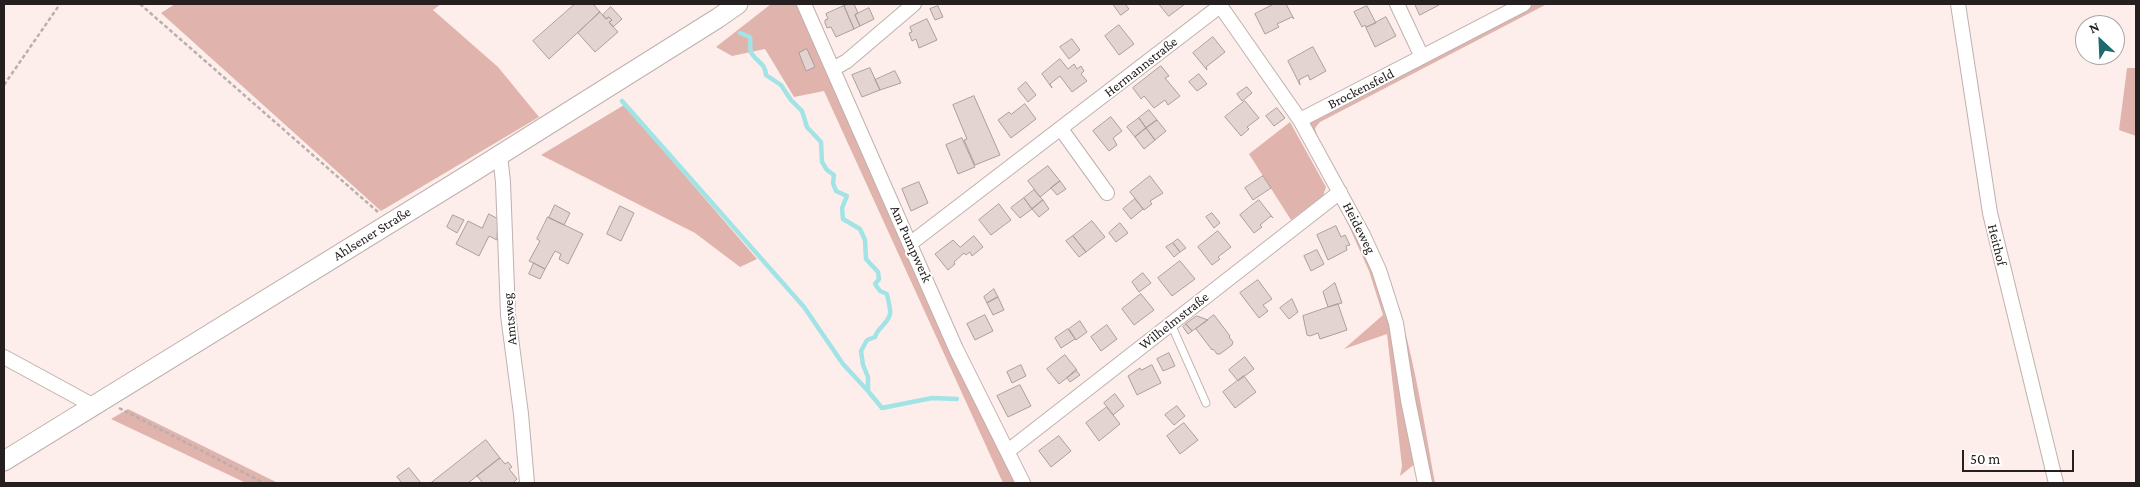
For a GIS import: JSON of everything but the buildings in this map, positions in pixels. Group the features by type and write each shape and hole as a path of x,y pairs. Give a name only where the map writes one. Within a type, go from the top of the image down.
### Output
{"main road":[{"name":"Ahlsener Straße","path":"4,461 500,155 738,4"}],"street":[{"name":"Am Pumpwerk","path":"804,4 911,243 956,349 1023,483"},
{"path":"833,69 847,61 914,4"},
{"path":"1397,4 1422,57"},
{"name":"Heithof","path":"1958,4 1990,213 2056,483"},
{"name":"Heideweg","path":"1220,5 1300,120 1363,235 1379,270 1396,323 1408,400 1425,483"},
{"name":"Hermannstraße","path":"911,243 1062,129 1220,5"},
{"name":"Brockensfeld","path":"1300,120 1520,5"},
{"path":"1062,129 1107,192"},
{"name":"Amtsweg","path":"500,155 503,182 508,315 521,414 527,483"},
{"name":"Wilhelmstraße","path":"1008,451 1340,192"},
{"path":"4,358 100,402"}],"lane":[{"path":"1170,324 1206,403"}],"path":[{"path":"4,85 60,4"},
{"path":"140,4 390,223"},
{"path":"100,402 124,412 264,483"}],"shaded area":[{"path":"175,4 441,4 433,10 498,67 539,117 381,211 161,13"},
{"path":"771,4 798,4 1018,483 1003,483 824,91 794,97 765,49 732,56 716,47"},
{"path":"1521,4 1547,4 1320,122 1315,128 1318,139 1371,237 1386,272 1403,323 1410,349 1435,483 1421,483 1416,463 1400,476 1402,466 1387,334 1344,349 1383,315 1369,271 1335,195 1293,121"},
{"path":"2127,68 2136,68 2136,136 2119,130"},
{"path":"624,105 757,259 740,267 695,233 541,155"},
{"path":"1290,122 1326,187 1323,196 1291,220 1249,154"},
{"path":"128,409 278,483 246,483 111,419"}],"waterway":[{"path":"740,33 750,37 751,52 763,65 766,75 781,85 791,100 802,111 807,127 821,142 822,162 827,170 834,175 833,183 836,191 847,196 842,208 843,219 860,229 865,240 866,259 878,272 879,279 875,284 880,291 887,294 890,310 889,317 875,337 867,340 861,351 863,365 868,377 868,391 882,408 932,398 957,399"},
{"path":"622,101 804,307 843,364 868,391"}]}
